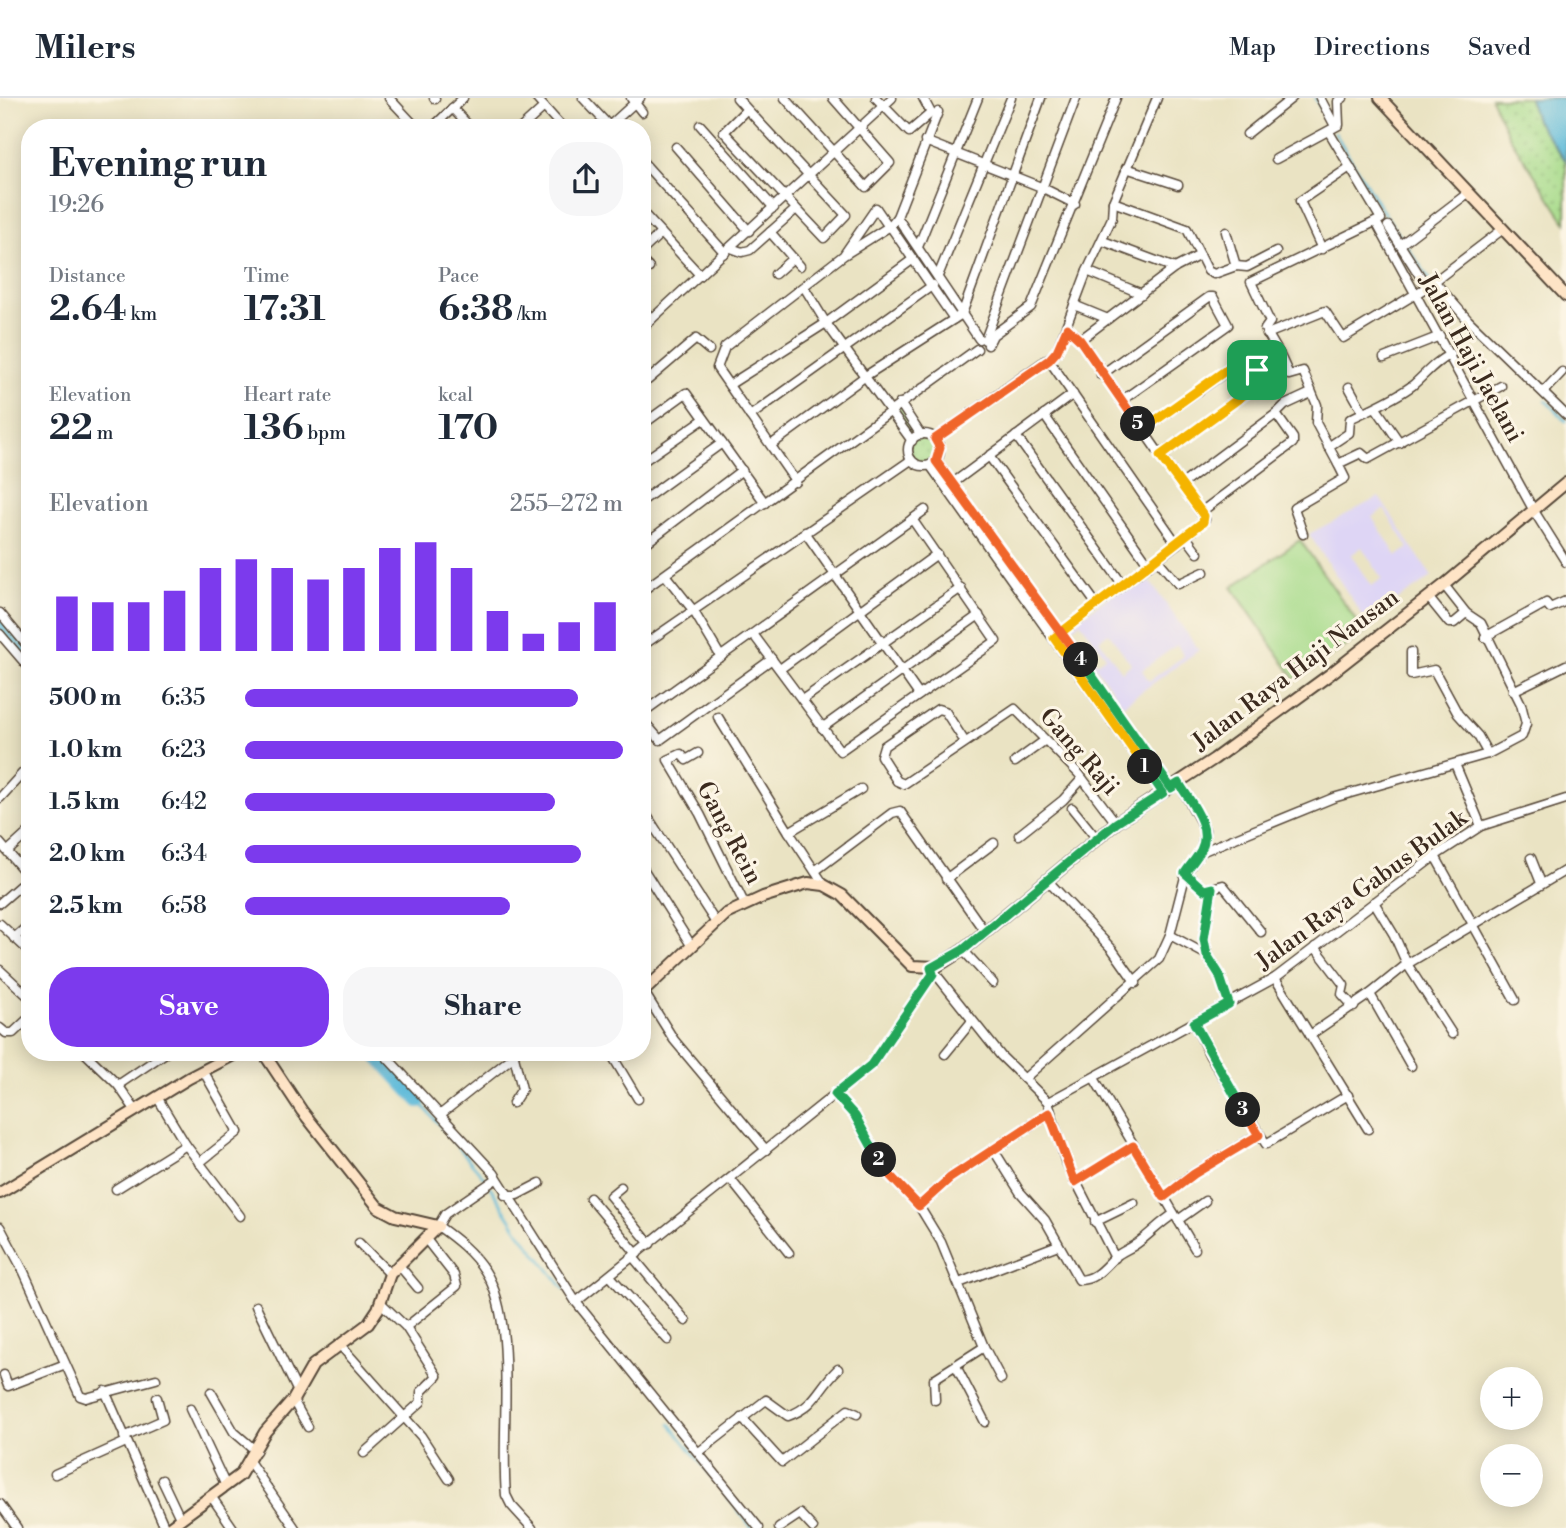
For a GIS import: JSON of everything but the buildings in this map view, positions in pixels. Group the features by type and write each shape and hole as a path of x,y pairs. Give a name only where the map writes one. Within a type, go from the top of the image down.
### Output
{"street":[{"path":"389,98 409,119"},
{"path":"441,119 463,98"},
{"path":"536,98 555,119"},
{"path":"583,98 602,119"},
{"path":"737,98 747,108 810,175 846,216 822,239 724,132 747,108"},
{"path":"785,98 836,150 866,187 890,165 832,98"},
{"path":"876,98 909,132 931,113 923,98"},
{"path":"652,318 892,98"},
{"path":"918,247 978,98"},
{"path":"938,276 1011,98"},
{"path":"771,445 867,375 958,316 1041,98"},
{"path":"651,585 977,349 983,351 984,342 1076,98"},
{"path":"984,342 1031,307 1116,98"},
{"path":"935,439 1049,360 1057,351 1087,271 1112,218 1113,202 1126,168 1157,98"},
{"path":"1247,134 1292,98"},
{"path":"1320,98 1350,167 1300,201 1322,249"},
{"path":"1276,159 1340,123 1338,101 1343,98"},
{"path":"1380,98 1566,296"},
{"path":"617,119 635,100 642,112"},
{"path":"531,119 544,107"},
{"path":"452,108 462,119"},
{"path":"796,482 717,368 725,347 844,255 890,226 897,217 938,112"},
{"path":"700,125 774,208"},
{"path":"925,141 1010,177 1041,187 1075,204"},
{"path":"676,147 749,231"},
{"name":"Jalan Haji Jaelani","path":"1350,167 1381,219 1376,222 1413,295 1451,354 1473,401 1534,511 1565,559"},
{"path":"1126,168 1178,185"},
{"path":"651,177 728,251 750,250 795,209"},
{"path":"1404,242 1468,193"},
{"path":"1113,202 1187,229 1208,271 1216,275 1236,266 1247,267 1276,252"},
{"path":"844,255 876,208 912,260 958,316 984,342"},
{"path":"897,217 938,276 958,316"},
{"path":"651,221 700,275"},
{"path":"1303,534 1294,508 1345,478 1316,422 1317,405 1303,371 1289,376 1267,334 1265,328 1270,322 1251,282 1376,222"},
{"path":"1388,226 1404,242 1430,284 1566,415"},
{"path":"1267,334 1325,311 1343,338 1430,284 1503,229"},
{"path":"771,232 800,266"},
{"path":"1226,232 1236,266"},
{"path":"651,243 662,233"},
{"path":"1103,241 1175,268"},
{"path":"1080,340 1175,268 1200,255"},
{"path":"775,274 793,258"},
{"path":"729,385 826,323 912,260"},
{"path":"1087,271 1142,294"},
{"path":"750,416 933,285"},
{"path":"804,287 826,323 867,375 912,441"},
{"path":"1101,375 1209,297 1213,297 1228,325 1121,401"},
{"path":"1074,305 1108,320"},
{"path":"1057,635 1203,522 1201,512 1101,375 1080,340 1067,328"},
{"path":"1384,358 1440,335"},
{"path":"651,377 696,339 709,350"},
{"path":"1257,370 1279,353"},
{"path":"1328,447 1349,433 1350,419 1376,408 1423,377 1435,362 1451,354"},
{"path":"1142,430 1246,356 1257,370 1260,383 1160,456"},
{"path":"1049,360 1177,544"},
{"path":"1544,391 1562,372"},
{"path":"1338,464 1360,453 1367,460 1501,386"},
{"path":"1349,387 1363,412"},
{"path":"651,418 686,393 765,503"},
{"path":"1181,485 1276,414 1284,405 1311,393"},
{"path":"953,483 1073,394"},
{"path":"900,404 920,435 935,439 940,448 933,463"},
{"path":"1376,408 1400,443"},
{"path":"1201,512 1293,443 1293,438 1276,414"},
{"path":"1044,415 1149,565"},
{"path":"651,456 704,419"},
{"path":"920,435 912,441 908,450 911,460 919,466 933,463"},
{"path":"1016,436 1123,585"},
{"path":"651,494 722,443"},
{"path":"989,456 1097,605"},
{"path":"651,640 911,460"},
{"path":"933,463 953,483 999,554"},
{"path":"933,463 1139,749 1205,830 1201,852 1185,873 1170,935 1159,959 1136,983 1025,1078"},
{"path":"651,536 742,470"},
{"name":"Jalan Raya Haji Nausan","path":"932,971 963,950 1116,823 1171,788 1329,675 1444,585 1566,483"},
{"path":"651,707 925,510"},
{"path":"753,634 841,751 996,641 912,519"},
{"path":"804,532 919,695"},
{"path":"1186,537 1198,553"},
{"path":"780,669 937,554"},
{"path":"1157,559 1178,584 1204,572"},
{"path":"666,576 692,610 721,657"},
{"path":"1201,852 1333,799 1488,754 1517,741 1525,730 1521,704 1485,637 1481,623 1466,612 1444,585"},
{"path":"802,700 961,589"},
{"path":"1428,597 1449,623 1454,623 1466,612"},
{"path":"1485,637 1546,603 1550,608 1566,601"},
{"path":"0,613 21,638"},
{"path":"822,728 979,615"},
{"path":"0,634 21,658"},
{"path":"1411,652 1411,675 1434,670 1458,714 1479,736 1488,754"},
{"path":"651,730 660,740 772,659"},
{"path":"1513,691 1566,664"},
{"path":"938,709 945,711 965,742 904,784 897,781 881,756 884,746 938,709"},
{"name":"Gang Raji","path":"965,742 1016,709 1082,779 1116,823"},
{"path":"718,718 824,885 855,905 907,962 932,971 1016,1071 1048,1102 1049,1113 1075,1182 1115,1258"},
{"path":"1015,762 1044,741"},
{"name":"Gang Rein","path":"698,753 686,760 681,754 668,761 701,814 745,905"},
{"path":"1455,764 1482,826"},
{"path":"0,798 21,775"},
{"path":"1019,835 1063,800 1082,779"},
{"path":"789,832 861,789"},
{"name":"Jalan Raya Gabus Bulak","path":"1048,1102 1275,978 1435,856 1482,826 1566,799"},
{"path":"1072,808 1097,839"},
{"path":"815,871 892,813 901,813 985,932"},
{"path":"651,822 716,923"},
{"path":"8,851 21,839"},
{"path":"0,843 21,866"},
{"path":"946,879 994,843"},
{"path":"1435,856 1516,1000"},
{"path":"1531,859 1541,883"},
{"path":"1310,1035 1354,1007 1407,964 1566,870"},
{"path":"1185,873 1204,890 1221,884 1225,887 1261,932"},
{"path":"1046,880 1112,949 1136,983"},
{"path":"651,881 691,945"},
{"path":"651,985 716,923 745,905 808,883 824,885"},
{"path":"0,903 21,885"},
{"path":"1212,888 1204,933 1207,955 1219,974 1229,1004"},
{"path":"1374,902 1394,935 1407,964 1452,1034"},
{"path":"0,924 21,944"},
{"path":"14,938 21,932"},
{"path":"1170,935 1207,955"},
{"path":"1315,947 1344,985 1342,995 1354,1007"},
{"path":"963,950 993,983"},
{"path":"0,970 21,990"},
{"path":"576,1302 871,1065 932,971"},
{"path":"1275,978 1368,1129"},
{"path":"1370,994 1411,1066"},
{"path":"651,1005 674,1040 766,1150"},
{"path":"945,1054 972,1021"},
{"path":"1194,1023 1210,1056 1259,1135 1268,1144 1348,1096"},
{"path":"0,1028 6,1033 13,1033 21,1025"},
{"path":"93,1061 118,1085 136,1111"},
{"path":"118,1085 148,1061"},
{"path":"0,1193 157,1097 223,1061"},
{"path":"269,1061 294,1101 378,1207 395,1216 438,1226 475,1258 491,1282 498,1298 502,1329 506,1494 511,1505 532,1528"},
{"path":"391,1061 441,1114 496,1179 576,1302 759,1528"},
{"path":"441,1114 505,1061"},
{"path":"513,1103 522,1089 515,1061"},
{"path":"615,1061 638,1099"},
{"path":"199,1163 238,1132 204,1072"},
{"path":"1094,1078 1195,1249"},
{"path":"835,1094 855,1116 884,1169 919,1206 941,1241 984,1347 1001,1379"},
{"path":"157,1097 186,1145 240,1216"},
{"path":"919,1206 993,1149 1049,1113"},
{"path":"1164,1197 1194,1174 1259,1135"},
{"path":"116,1189 186,1145"},
{"path":"1075,1182 1133,1146"},
{"path":"993,1149 1020,1192 1045,1220 1079,1280 1088,1280 1105,1269 1156,1226 1205,1201"},
{"path":"105,1391 166,1528 240,1475 265,1432 295,1396 313,1365 368,1324 381,1303 390,1274 398,1264 438,1226 445,1214 496,1179"},
{"path":"731,1180 789,1253"},
{"path":"505,1195 517,1195 540,1183"},
{"path":"597,1207 621,1187"},
{"path":"610,1196 650,1244"},
{"path":"590,1198 686,1321"},
{"path":"1095,1222 1134,1203"},
{"path":"0,1227 24,1272 79,1396 86,1398 156,1378"},
{"path":"406,1327 457,1286 454,1275 425,1238"},
{"path":"359,1243 390,1274"},
{"path":"959,1283 1058,1245"},
{"path":"398,1264 418,1288"},
{"path":"610,1276 668,1340"},
{"path":"364,1453 421,1402 421,1392 436,1376 406,1327 381,1303"},
{"path":"256,1306 308,1427"},
{"path":"340,1346 424,1440 449,1479"},
{"path":"935,1400 934,1380 984,1347"},
{"path":"0,1391 22,1379 63,1365"},
{"path":"956,1366 985,1422"},
{"path":"699,1452 766,1400 788,1416 807,1409 822,1383 838,1369"},
{"path":"4,1375 8,1385"},
{"path":"211,1392 234,1432 256,1451"},
{"path":"55,1474 162,1421 158,1398"},
{"path":"190,1409 226,1486"},
{"path":"742,1418 782,1462 848,1410 857,1414"},
{"path":"250,1461 295,1528"},
{"path":"162,1480 180,1518"},
{"path":"211,1496 233,1528"},
{"path":"0,1504 17,1528"},
{"path":"779,1528 800,1514 808,1526"}],"shaded area":[{"path":"1379,497 1432,577 1366,621 1309,534","holes":["1384,509 1409,548 1397,556 1372,517","1362,547 1382,579 1371,586 1351,555"]},
{"path":"1143,572 1199,650 1123,705 1067,627","holes":["1080,622 1106,656 1097,663 1071,629","1109,633 1131,664 1122,672 1099,640","1177,645 1184,656 1149,681 1142,670"]}],"green space":[{"path":"1491,98 1529,98 1536,120 1566,161 1566,223 1509,136"},
{"path":"900,403 920,435 931,436 939,443 938,459 932,463 920,464 911,459 909,454 912,440 890,411"},
{"path":"1300,540 1365,633 1296,680 1232,587"}],"water":[{"path":"1529,98 1566,98 1566,161 1536,120"}],"waterway":[{"path":"1315,98 1327,119"},
{"path":"1335,133 1378,204 1430,280"},
{"path":"1438,291 1486,343"},
{"path":"1546,401 1566,421"},
{"path":"0,623 21,648"},
{"path":"382,1061 419,1101"},
{"path":"419,1101 487,1181"},
{"path":"490,1187 519,1232 564,1289"},
{"path":"670,1424 752,1528"}],"route":[{"path":"1257,370 1249,356 1246,356 1142,430 1101,375 1080,340 1067,328 1057,351 1049,360 935,439 940,448 936,461 953,483 1061,633 1143,746 1171,788 1179,783 1202,822 1206,836 1201,852 1193,859 1185,873 1204,890 1212,888 1204,939 1207,955 1219,974 1229,1004 1194,1023 1210,1056 1259,1135 1194,1174 1164,1197 1133,1146 1075,1182 1049,1113 950,1178 919,1206 884,1169 855,1116 835,1094 871,1065 918,999 933,974 931,968 963,950 1116,823 1163,793 1054,638 1061,633 1186,537 1203,522 1204,516 1160,456 1260,383 1257,370"}]}
